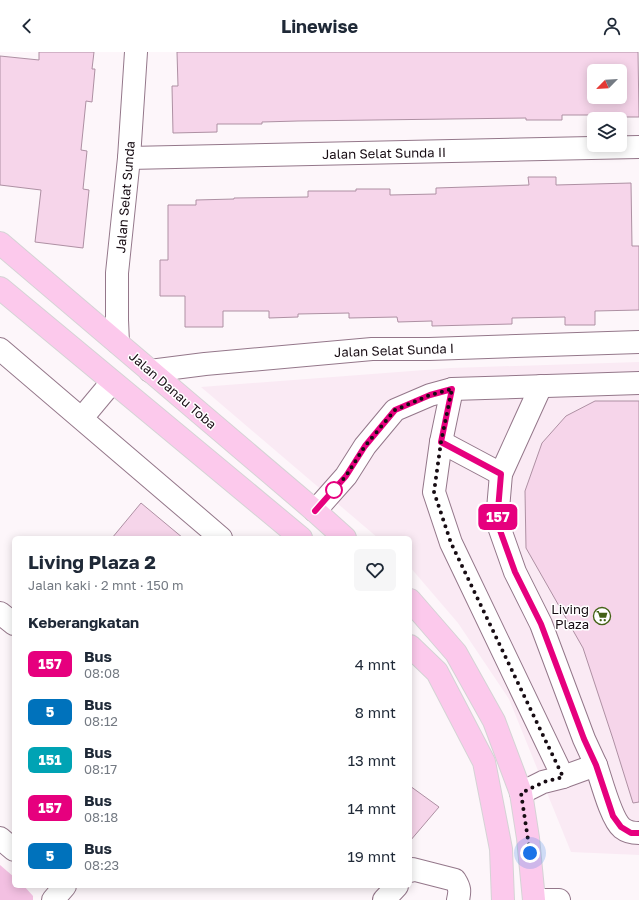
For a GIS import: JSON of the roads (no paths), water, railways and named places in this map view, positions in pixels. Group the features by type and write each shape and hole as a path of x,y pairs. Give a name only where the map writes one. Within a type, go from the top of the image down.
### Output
{"main road":[{"name":"Jalan Danau Toba","path":"0,243 343,536"},
{"path":"0,288 299,536"},
{"path":"412,602 456,653 494,721 521,793 528,838 534,900"},
{"path":"412,648 436,672 484,762 501,849 503,900"}],"street":[{"name":"Jalan Selat Sunda","path":"118,343 117,273 129,158 136,52"},
{"name":"Jalan Selat Sunda II","path":"129,158 639,147"},
{"name":"Jalan Selat Sunda I","path":"150,371 205,364 372,349 429,349 639,342"},
{"path":"0,349 219,536"},
{"path":"82,418 112,382"},
{"path":"315,511 346,476 365,446 395,410 430,395 452,389 639,383"},
{"path":"541,386 501,474 497,522 515,572 541,624 584,739 596,765 613,816 621,827 631,833 639,833"},
{"path":"452,389 441,442 434,492 451,543 563,777"},
{"path":"441,442 501,474"},
{"path":"0,612 12,622"},
{"path":"521,793 544,782 596,765"},
{"path":"0,838 12,848"},
{"path":"412,869 455,880 460,891 458,900"},
{"path":"384,900 395,888"},
{"path":"534,900 559,900"}],"place":[{"name":"Living Plaza","path":"602,616"}]}
